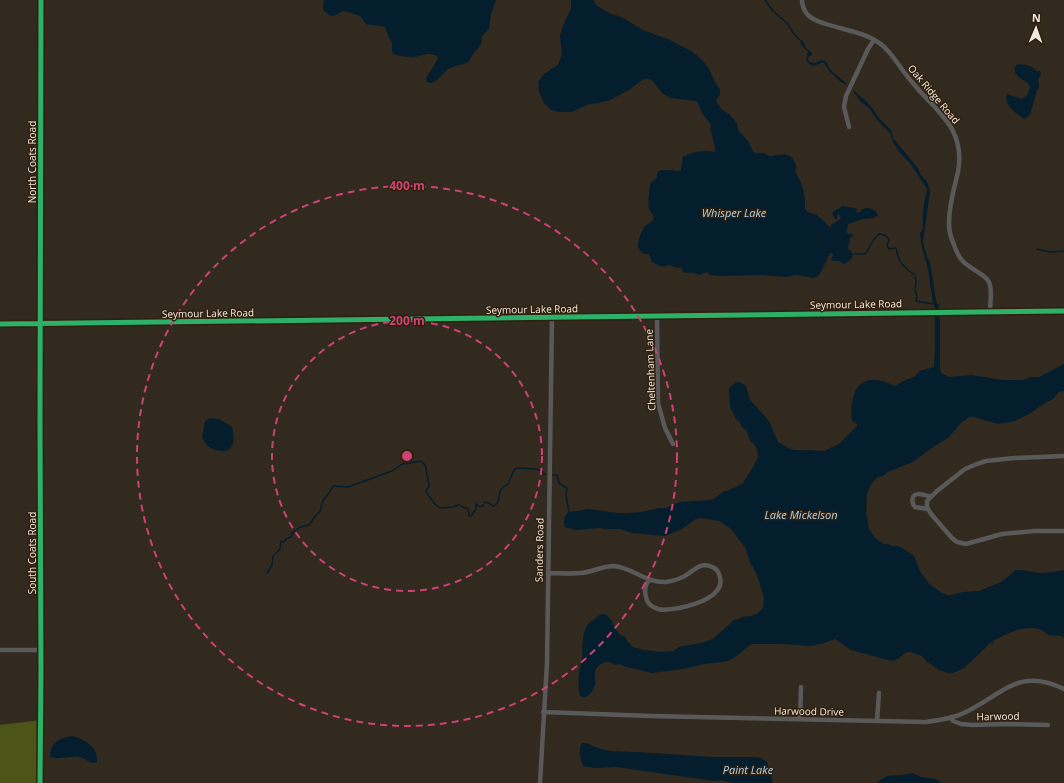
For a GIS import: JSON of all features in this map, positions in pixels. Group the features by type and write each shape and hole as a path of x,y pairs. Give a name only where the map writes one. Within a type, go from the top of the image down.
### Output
{"street":[{"name":"North Coats Road","path":"40,324 41,0"},
{"name":"Oak Ridge Road","path":"802,0 806,14 813,19 868,36 880,43 912,83 950,124 959,147 958,170 952,195 950,235 961,259 986,278 990,284 990,312"},
{"path":"849,127 844,107 846,96 868,49 874,40"},
{"name":"Seymour Lake Road","path":"0,324 1064,311"},
{"name":"Cheltenham Lane","path":"657,316 658,402 665,428 673,444"},
{"name":"Sanders Road","path":"540,783 547,663 552,318"},
{"name":"South Coats Road","path":"40,324 40,783"},
{"path":"1064,456 1014,458 986,461 965,469 927,501 927,509 937,522 957,542 966,544 1002,534 1034,531 1064,531"},
{"path":"927,509 915,507 913,504 913,497 915,494 919,494 931,497"},
{"path":"548,573 581,573 612,566 629,570 649,580 664,582 672,581 687,575 705,565 713,567 718,572 720,577 718,589 701,602 690,606 663,610 651,606 645,596 646,584 649,580"},
{"path":"0,650 41,650"},
{"name":"Harwood Drive","path":"543,712 926,722 967,712 1008,687 1018,683 1028,681 1047,682 1064,689"},
{"path":"800,687 800,719"},
{"path":"877,721 879,693"},
{"name":"Harwood","path":"951,717 953,721 960,724 973,726 1005,724 1048,725"}],"green space":[{"path":"41,720 41,783 0,783 0,725"}],"water":[{"path":"324,0 496,0 491,14 489,29 482,36 480,46 468,62 448,69 436,81 431,83 427,82 426,78 438,59 437,56 428,54 415,57 395,55 392,52 392,43 385,27 366,24 360,16 345,11 331,16 323,10"},
{"name":"Whisper Lake","path":"571,0 593,0 597,6 611,14 622,17 641,29 668,39 693,52 702,60 709,69 720,89 720,95 716,100 721,109 729,114 737,123 738,130 749,142 753,152 763,153 770,156 785,154 792,158 796,164 796,173 804,193 805,208 807,212 817,215 831,228 831,225 841,219 838,213 837,219 835,219 832,213 842,206 857,209 856,211 858,213 865,208 870,208 875,211 878,214 874,218 863,219 848,224 846,232 853,234 853,236 849,239 848,248 853,255 850,260 844,264 839,261 832,261 833,255 830,253 821,272 814,278 796,275 786,277 763,275 717,276 710,275 707,272 699,275 695,273 683,272 681,267 677,268 669,265 662,267 652,262 649,254 644,254 638,247 640,236 645,226 652,221 654,217 649,209 649,192 651,182 656,179 658,172 661,170 681,170 683,156 698,152 715,152 715,146 710,129 711,125 702,113 698,103 695,101 670,98 662,93 652,80 648,79 644,79 629,90 610,100 589,104 572,112 559,112 551,110 544,103 539,91 538,82 544,74 558,65 562,54 560,36 564,23 571,9"},
{"path":"801,40 806,48 812,53 812,55 808,57 809,62 815,63 822,60 826,62 830,69 847,85 841,82 830,72 824,63 813,66 807,62 808,52 801,45"},
{"path":"1021,64 1031,67 1036,71 1040,71 1041,74 1038,80 1039,88 1037,90 1030,115 1024,119 1011,108 1006,98 1007,94 1022,99 1028,94 1030,86 1015,73 1016,65"},
{"name":"Lake Mickelson","path":"853,90 870,105 880,119 891,130 893,138 917,167 929,187 930,192 923,242 930,262 937,304 940,305 938,307 940,319 941,373 949,377 971,375 1003,380 1023,380 1031,377 1039,377 1064,364 1064,391 1059,392 1053,399 1031,413 1015,421 998,424 969,417 960,424 948,438 913,462 878,477 870,486 867,494 866,514 869,529 875,538 884,544 898,546 914,556 920,571 929,584 947,595 979,591 1001,582 1016,570 1038,573 1064,570 1064,638 1062,636 1049,635 1042,630 1035,628 1016,630 993,641 992,645 991,642 964,668 953,673 939,670 926,661 922,656 910,652 906,652 898,659 892,661 851,650 835,639 811,646 751,644 730,660 683,669 652,673 620,664 615,665 608,662 604,663 595,670 595,685 593,690 585,697 580,696 578,682 584,635 586,627 589,623 600,615 607,615 620,635 625,637 633,647 660,652 673,651 679,647 713,639 734,620 758,613 763,608 764,598 757,575 750,562 745,547 731,529 719,521 701,518 696,519 682,529 665,536 632,533 620,529 601,528 576,530 565,527 564,519 567,513 589,509 628,513 666,508 681,502 714,499 723,492 743,483 758,457 757,449 750,441 747,431 736,419 730,407 729,389 737,382 746,386 750,400 769,421 778,442 790,449 795,450 824,451 839,444 857,426 857,424 852,421 852,407 854,393 862,383 868,380 878,380 896,386 901,382 914,377 920,371 934,367 935,307 920,233 923,229 923,210 927,189 910,163 899,152 890,133 878,121 869,108 861,102"},
{"path":"211,418 219,419 232,427 232,447 226,451 218,451 210,447 202,437 205,421"},
{"path":"72,736 90,744 96,752 97,762 92,763 79,757 50,757 50,752 56,742"},
{"name":"Paint Lake","path":"582,743 612,751 711,757 761,758 767,762 773,783 733,783 720,780 714,781 616,767 594,768 583,766 580,754"},
{"path":"913,773 921,777 936,779 942,783 877,783 888,776"}],"waterway":[{"path":"765,0 773,11 788,24 793,33 800,40"},
{"path":"853,254 866,253 874,239 879,234 888,237 889,240 887,245 889,249 896,248 901,263 915,275 916,301 933,304"},
{"path":"1037,249 1050,252 1064,251"},
{"path":"267,573 272,565 273,556 280,549 281,541 284,542 286,539 291,537 293,532 300,527 309,525 320,512 324,499 333,486 348,487 392,471 402,464 421,461 426,468 429,486 426,491 436,505 440,508 458,505 462,506 467,508 469,511 469,516 471,516 476,509 476,504 480,507 483,506 485,502 493,506 496,505 501,489 508,484 514,470 517,468 537,469 545,474"},
{"path":"552,475 557,475 559,483 567,488 566,495 569,512"}],"cycle path":[{"path":"40,783 41,0"},
{"path":"0,324 1064,311"}]}
